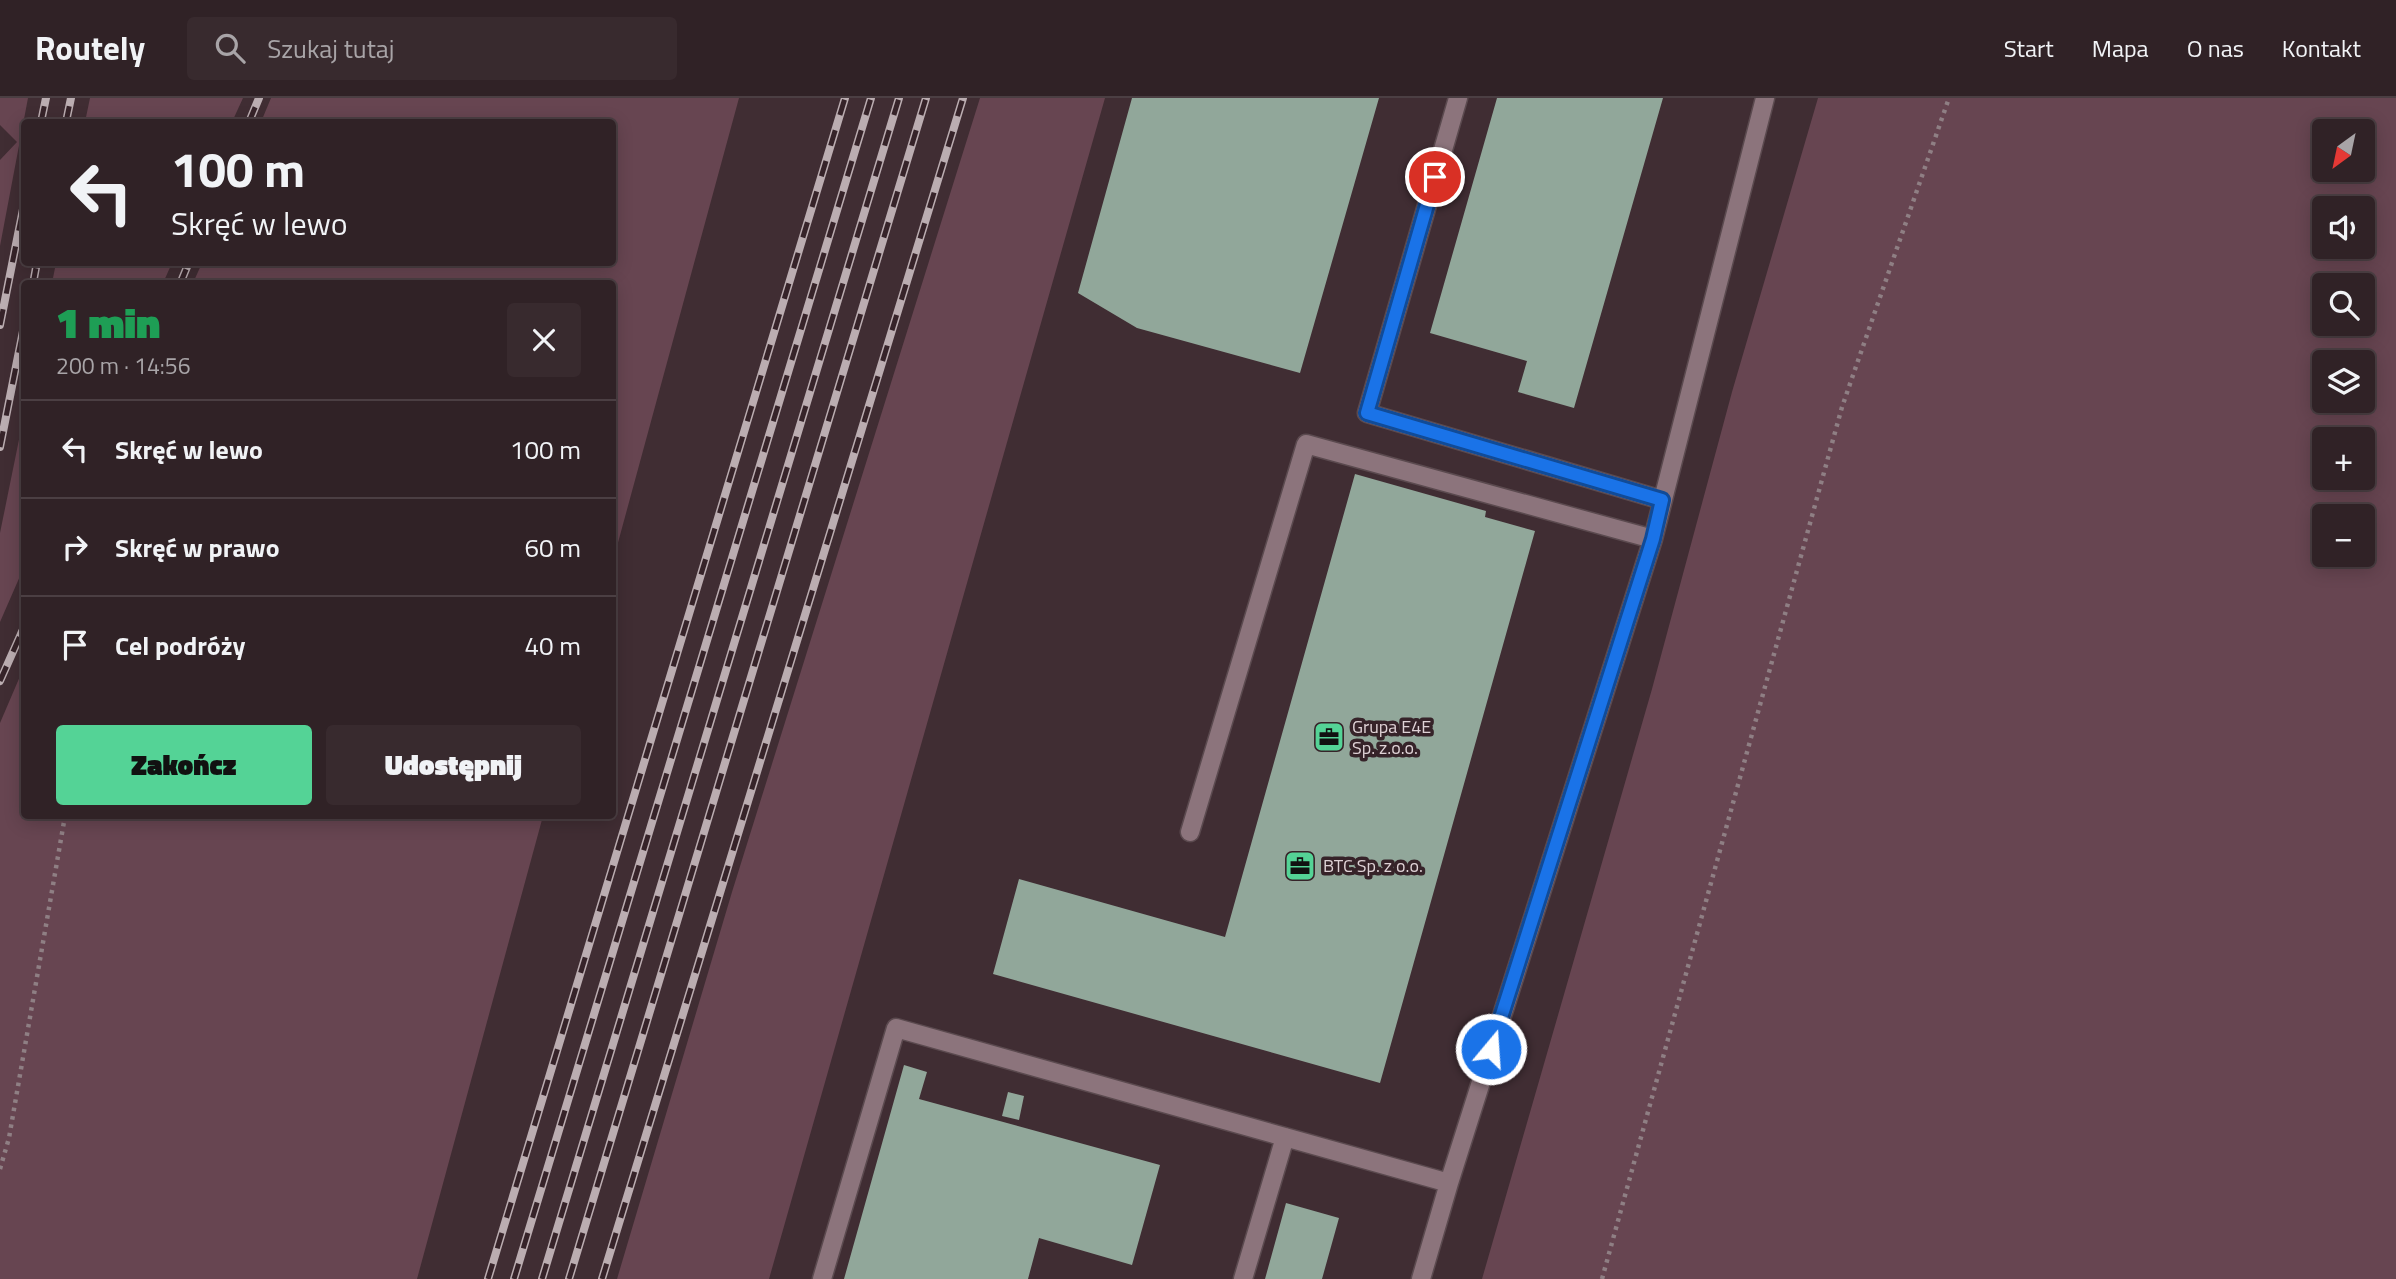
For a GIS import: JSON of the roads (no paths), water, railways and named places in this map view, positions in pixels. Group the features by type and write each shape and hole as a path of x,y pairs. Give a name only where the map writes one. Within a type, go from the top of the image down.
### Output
{"lane":[{"path":"1458,98 1367,413 1662,500"},
{"path":"1421,1279 1653,539 1765,98"},
{"path":"1190,832 1306,444 1653,539"},
{"path":"822,1279 896,1028 1449,1183"},
{"path":"1243,1279 1285,1137"}],"railway":[{"path":"42,119 46,98"},
{"path":"67,119 71,98"},
{"path":"250,119 259,98"},
{"path":"488,1279 845,98"},
{"path":"514,1279 871,98"},
{"path":"542,1279 899,98"},
{"path":"569,1279 926,98"},
{"path":"602,1279 963,98"},
{"path":"0,325 21,219"},
{"path":"34,280 36,266"},
{"path":"182,280 187,266"},
{"path":"0,447 21,341"},
{"path":"0,681 21,634"}],"place":[{"name":"Grupa E4E Sp. z.o.o.","path":"1329,737"},
{"name":"BTC Sp. z o.o.","path":"1300,866"}]}
